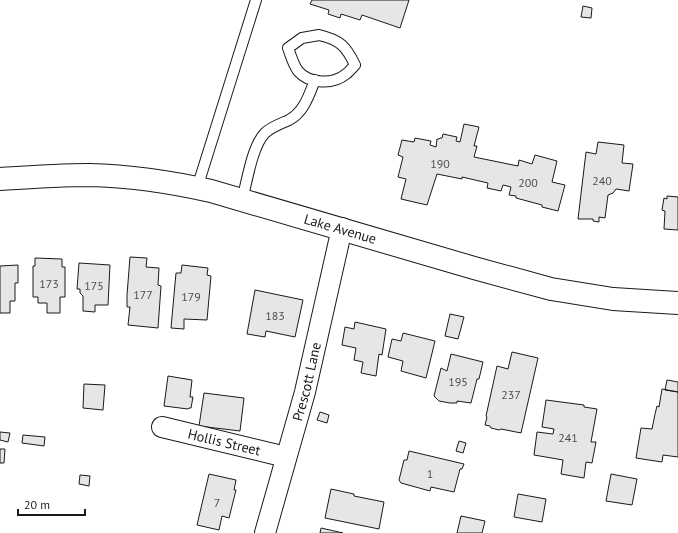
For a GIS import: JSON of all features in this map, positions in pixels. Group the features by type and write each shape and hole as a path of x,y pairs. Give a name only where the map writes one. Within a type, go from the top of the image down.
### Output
{"main road":[{"name":"Lake Avenue","path":"0,179 90,175 131,177 172,183 242,200 551,289 613,299 678,303"}],"street":[{"name":"Prescott Lane","path":"265,533 305,392 342,228"},
{"name":"Hollis Street","path":"162,427 286,457"}],"lane":[{"path":"197,188 256,0"},
{"path":"319,35 332,38 347,49 355,65 345,75 334,81 322,82 315,80 309,79 299,72 292,61 288,48 302,38 319,35"},
{"path":"242,200 254,152 264,134 298,114 304,106 315,80"}],"building":[{"path":"312,0 409,0 400,28 362,15 360,20 341,14 340,18 328,14 329,10 310,4"},
{"path":"583,6 592,8 591,18 581,17"},
{"path":"464,124 479,127 474,146 477,146 474,157 518,166 519,160 532,164 535,155 557,161 552,182 565,185 558,211 516,198 516,196 509,195 511,187 503,185 501,191 487,188 488,183 462,177 462,179 437,174 427,205 401,199 406,179 398,177 403,157 398,155 402,140 414,142 415,138 431,141 430,145 436,147 437,139 442,138 443,134 457,137 456,141 460,142"},
{"path":"598,142 624,145 622,163 633,164 629,191 616,189 613,193 608,195 605,218 599,217 599,222 593,221 593,219 578,219 586,152 596,154"},
{"path":"667,196 678,197 678,230 664,229 665,211 662,210 664,198 667,199"},
{"path":"130,257 147,258 146,267 159,268 158,285 161,286 158,328 128,325 130,307 127,307 127,295"},
{"path":"35,258 62,259 62,267 65,267 65,297 60,297 60,313 47,313 47,303 38,303 38,297 33,297 33,266 35,266"},
{"path":"79,263 110,265 108,305 95,305 95,312 83,311 83,296 80,293 80,289 77,289"},
{"path":"18,265 18,283 15,283 15,301 10,301 10,313 0,313 0,266"},
{"path":"182,265 208,268 207,275 211,276 207,320 184,319 184,329 171,328 176,273 181,273"},
{"path":"255,290 303,300 295,337 266,331 265,337 247,334"},
{"path":"450,314 464,317 458,339 445,336"},
{"path":"355,322 386,329 382,355 379,354 376,376 361,373 363,362 354,360 356,348 342,345 345,327 354,329"},
{"path":"403,333 435,341 426,378 401,371 403,361 388,357 392,339 401,341"},
{"path":"512,352 538,358 521,433 501,429 499,430 485,425 497,366 508,369"},
{"path":"451,354 483,362 471,403 457,401 457,403 450,403 439,401 434,396 441,368 447,371"},
{"path":"168,376 192,380 190,397 193,397 191,408 188,409 164,406"},
{"path":"667,380 678,382 678,392 665,390"},
{"path":"84,384 105,385 103,410 83,408"},
{"path":"662,389 678,392 678,457 663,455 662,462 636,458 641,428 652,429 657,406 659,407"},
{"path":"204,393 244,398 240,431 199,426"},
{"path":"546,400 584,405 584,407 597,409 591,442 596,442 592,463 586,462 584,478 561,474 563,460 534,455 537,432 553,434 554,429 542,427"},
{"path":"320,412 329,415 327,423 317,420"},
{"path":"0,432 10,433 8,442 0,440"},
{"path":"23,435 45,437 44,446 22,443"},
{"path":"459,441 466,443 463,453 456,451"},
{"path":"0,449 5,449 4,463 0,463"},
{"path":"409,451 464,464 462,469 460,469 454,492 431,487 430,491 401,483 399,480 404,460 407,460"},
{"path":"209,474 236,480 234,490 236,490 229,518 222,516 219,530 197,525"},
{"path":"611,474 637,479 632,505 606,501"},
{"path":"80,475 90,476 89,486 79,484"},
{"path":"331,489 354,494 354,496 384,502 379,529 325,518"},
{"path":"518,494 546,499 542,522 514,517"},
{"path":"461,516 485,521 482,533 457,533"},
{"path":"321,528 343,533 320,533"}]}
